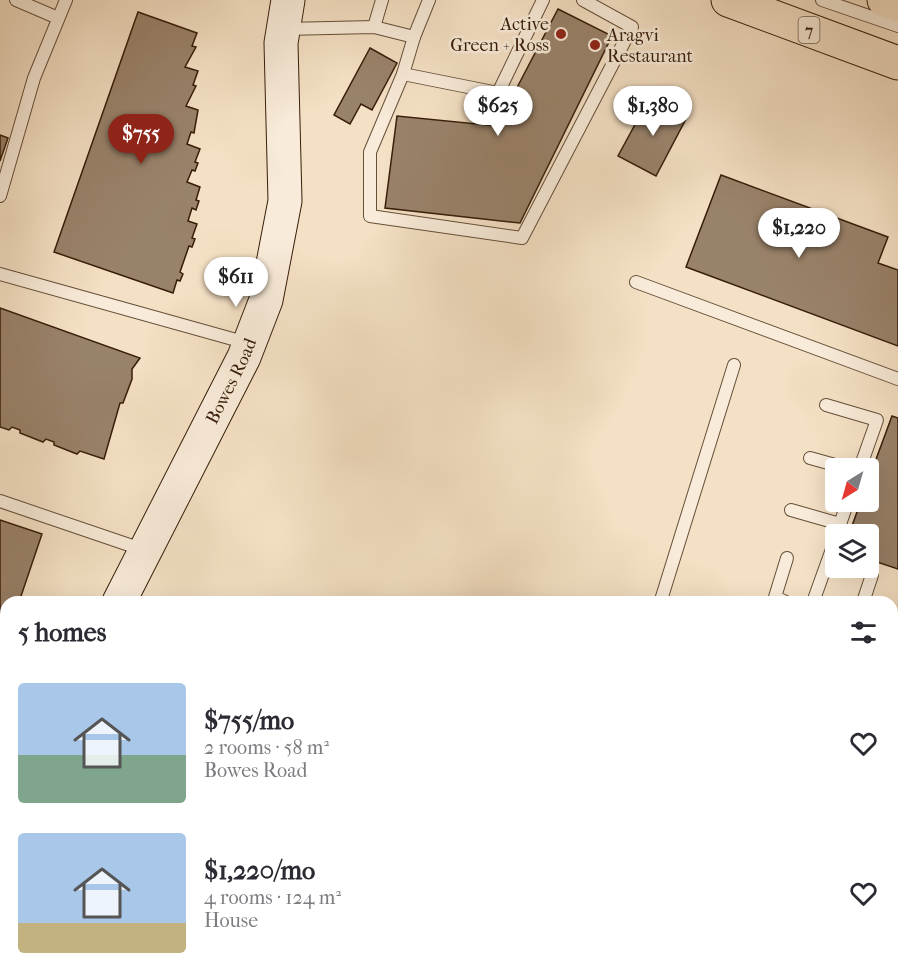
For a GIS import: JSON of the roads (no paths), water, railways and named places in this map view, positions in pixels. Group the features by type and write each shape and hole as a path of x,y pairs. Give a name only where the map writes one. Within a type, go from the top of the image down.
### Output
{"main road":[{"name":"7","path":"728,0 895,62"},
{"path":"884,0 898,5"}],"street":[{"name":"Bowes Road","path":"124,596 145,550 249,344 267,300 285,201 282,9"}],"lane":[{"path":"16,0 58,18"},
{"path":"0,196 34,78 66,0"},
{"path":"374,27 382,0"},
{"path":"429,0 414,37 403,74 370,152 370,216 522,238 632,27 583,0"},
{"path":"403,74 498,93 543,0"},
{"path":"822,0 898,26"},
{"path":"282,9 414,37"},
{"path":"0,273 249,344"},
{"path":"636,282 898,379"},
{"path":"662,596 734,365"},
{"path":"826,405 877,420 864,458"},
{"path":"810,458 825,462"},
{"path":"0,501 145,550"},
{"path":"791,510 825,526"},
{"path":"775,596 788,558"},
{"path":"815,596 825,568"},
{"path":"865,596 871,578"}],"place":[{"name":"Active Green + Ross","path":"561,34"},
{"name":"Aragvi Restaurant","path":"595,45"}]}
